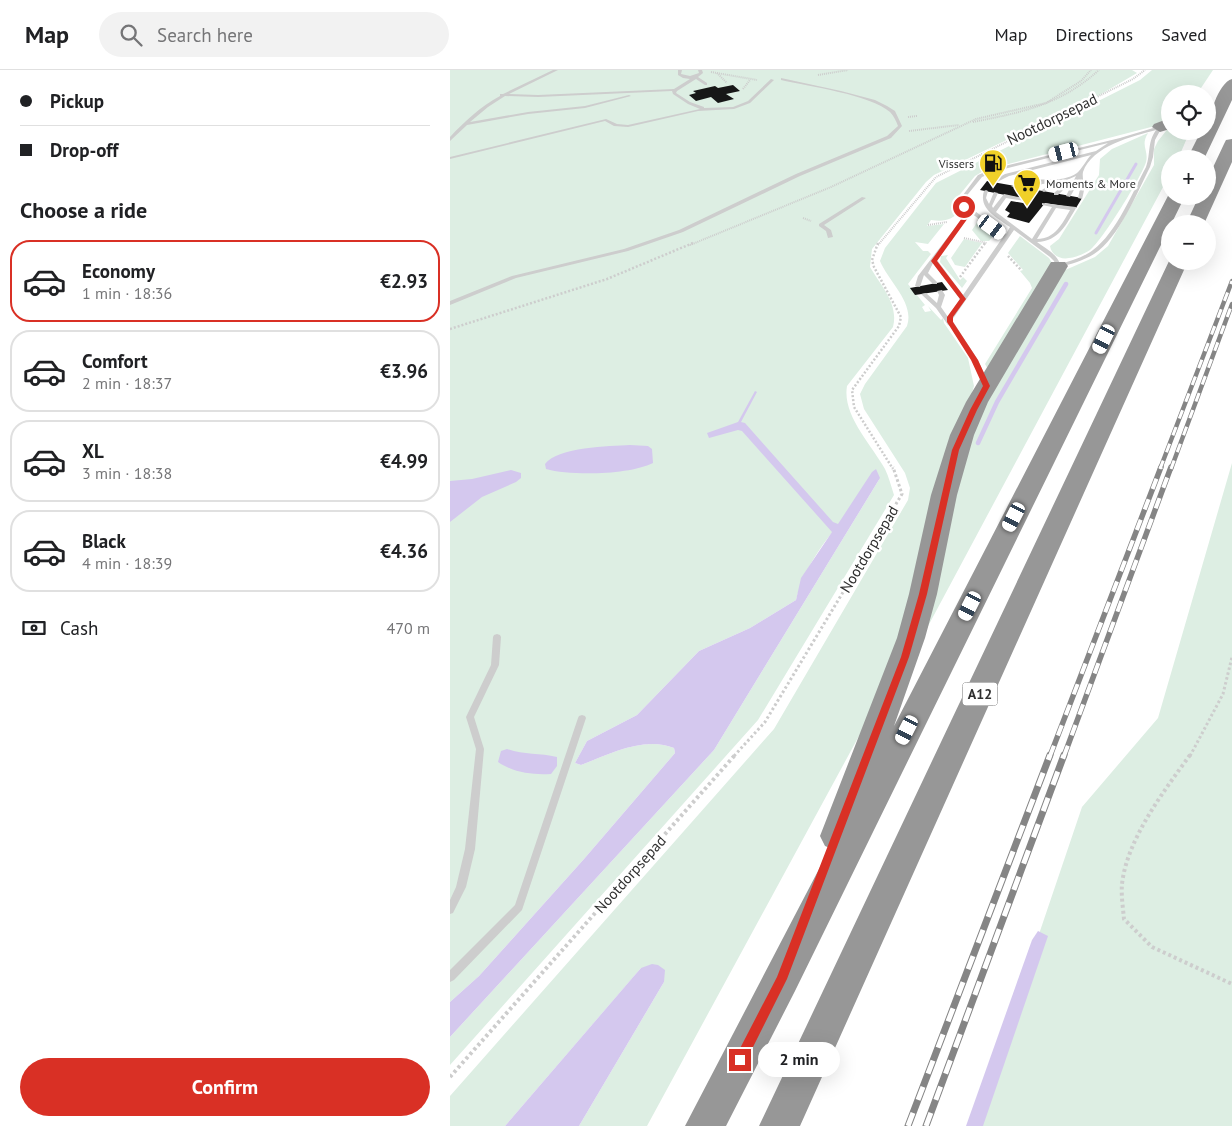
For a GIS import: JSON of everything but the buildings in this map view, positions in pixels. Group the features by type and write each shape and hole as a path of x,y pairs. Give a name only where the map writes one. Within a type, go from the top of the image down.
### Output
{"highway":[{"path":"1198,150 1230,70"},
{"path":"1200,215 1232,144"},
{"path":"705,1126 782,979 1171,205"},
{"path":"782,979 905,657 923,594 942,503 956,450 973,410 1058,266"},
{"name":"A12","path":"779,1126 1174,270"}],"lane":[{"path":"450,140 474,114 501,95 556,70"},
{"path":"680,70 679,74 696,77 706,84"},
{"path":"501,95 675,90 696,77 701,73 700,70"},
{"path":"450,303 514,277 626,250 681,231 798,175 889,137 900,126 896,116 882,104 820,86 782,79"},
{"path":"450,158 606,120 616,125 628,126 675,114 734,108 749,102 772,80"},
{"path":"675,90 674,92 688,103 706,110"},
{"path":"464,124 528,113 586,107 640,92"},
{"path":"1006,237 962,204 961,200 985,173 1119,139 1161,126"},
{"path":"986,191 984,201 993,212 1055,258 1058,266 1092,254 1108,239 1148,167 1151,158 1150,143 1161,130"},
{"path":"993,182 1015,172 1098,151 1119,139"},
{"path":"1056,194 1080,173 1098,151"},
{"path":"1003,184 1015,172"},
{"path":"1044,191 1051,185 1070,179 1080,173"},
{"path":"1068,196 1080,173"},
{"path":"1080,173 1082,192 1080,198"},
{"path":"1022,187 1031,183 1070,179"},
{"path":"1012,186 1025,181 1050,181"},
{"path":"1032,189 1038,184 1050,181"},
{"path":"993,212 991,204 996,193"},
{"path":"993,212 1005,196 1024,200"},
{"path":"830,237 828,230 821,225 864,198"},
{"path":"1033,241 1056,236 1074,209 1047,204"},
{"path":"1033,241 1059,206"},
{"path":"918,286 918,281 927,267 970,211"},
{"path":"952,326 950,318 1013,227"},
{"path":"936,255 935,263 963,299"},
{"path":"927,267 925,272 935,283"},
{"path":"938,307 942,295 940,291"},
{"path":"924,294 938,307 952,326 975,360 987,386"},
{"path":"450,910 461,887 470,848 480,749 470,717 496,665 496,637"},
{"path":"450,977 520,907 582,718"}],"path":[{"path":"450,329 607,279 831,187 976,119 1046,103 1081,81 1091,70"},
{"path":"897,131 915,131 1021,114 1052,104 1099,70"},
{"name":"Nootdorpsepad","path":"450,1077 765,722 902,494 895,471 854,407 852,390 899,326 901,317 874,267 872,260 878,244 936,177 1133,79 1145,70"},
{"path":"708,72 750,80 743,89"},
{"path":"716,73 727,83"},
{"path":"963,238 978,217"},
{"path":"928,225 948,222"},
{"path":"956,271 960,277 985,243"},
{"path":"1232,657 1223,694 1195,749 1165,790 1133,845 1122,884 1124,919 1152,947 1232,984"}],"green space":[{"path":"450,70 1132,70 1137,73 1098,96 934,175 926,182 872,249 870,267 888,295 893,311 893,327 847,386 847,397 853,418 885,469 894,495 758,720 450,1065 450,1037 714,750 880,478 830,534 810,566 796,600 750,628 699,651 637,715 587,741 575,763 581,765 639,745 663,745 674,748 675,753 584,859 479,976 450,1002"},
{"path":"1152,70 1213,70 1203,85 1161,85 1161,123 1155,126 985,170 975,176 957,198 957,204 961,210 958,213 948,220 931,220 927,226 944,224 928,244 915,242 923,251 928,251 931,254 908,284 925,305 922,307 925,312 931,311 928,306 941,320 943,318 944,323 968,358 974,386 920,575 872,712 647,1126 579,1126 664,982 641,968 505,1126 450,1126 450,1096 774,729 908,500 910,488 905,473 864,409 860,394 865,384 907,326 908,317 904,301 880,261 885,248 936,183 1140,80"},
{"path":"1148,133 1145,141 1147,158 1143,169 1121,208 1096,244 1090,250 1075,257 1066,258 1054,254 1050,246 1059,239 1099,175 1100,159 1112,149"},
{"path":"1161,137 1161,140 1186,140 1182,150 1161,150 1161,191 919,643 972,425 1063,271 1095,257 1108,246 1154,165 1154,149"},
{"path":"978,221 995,234 989,241 981,241 972,230"},
{"path":"1020,236 1049,258 1052,263 989,371 985,364 1032,288 1020,271 1023,270 1008,253"},
{"path":"964,239 982,243 965,267 955,265 951,258"},
{"path":"948,255 946,258 960,280 963,277 967,281 962,288 940,262 941,256"},
{"path":"1232,463 1232,1126 974,1126 1082,807 1158,718"}],"shaded area":[{"path":"755,391 757,392 741,422 745,423 833,522 838,524 872,472 876,469 880,478 714,750 450,1037 450,1002 479,976 584,859 675,753 674,748 663,745 639,745 581,765 575,763 587,741 637,715 699,651 750,628 796,600 801,578 832,532 742,431 738,430 709,438 707,433 738,422"},
{"path":"630,445 648,446 652,449 653,463 630,470 600,473 570,473 546,469 545,464 561,454 584,448"},
{"path":"511,470 521,473 521,478 482,497 450,522 450,481 472,479"},
{"path":"507,749 557,757 557,766 551,774 531,774 517,771 498,762 501,751"},
{"path":"1038,931 1048,936 983,1126 966,1126 1032,940"},
{"path":"652,964 658,965 665,970 664,982 579,1126 505,1126 641,968"}],"waterway":[{"path":"1096,233 1136,164"},
{"path":"978,443 997,402 1066,284"}],"railway":[{"path":"1160,469 1232,281"},
{"path":"1171,469 1232,304"},
{"path":"1050,756 1161,467"},
{"path":"1064,756 1171,467"},
{"path":"908,1126 1050,755"},
{"path":"926,1126 1064,755"}],"place":[{"name":"Vissers","path":"993,187"},
{"name":"Moments & More","path":"1027,207"}],"route":[{"path":"740,1060 782,979 905,657 923,594 940,512 956,450 973,410 987,386 975,360 949,320 963,299 934,261 936,255 970,211 964,207"}]}
